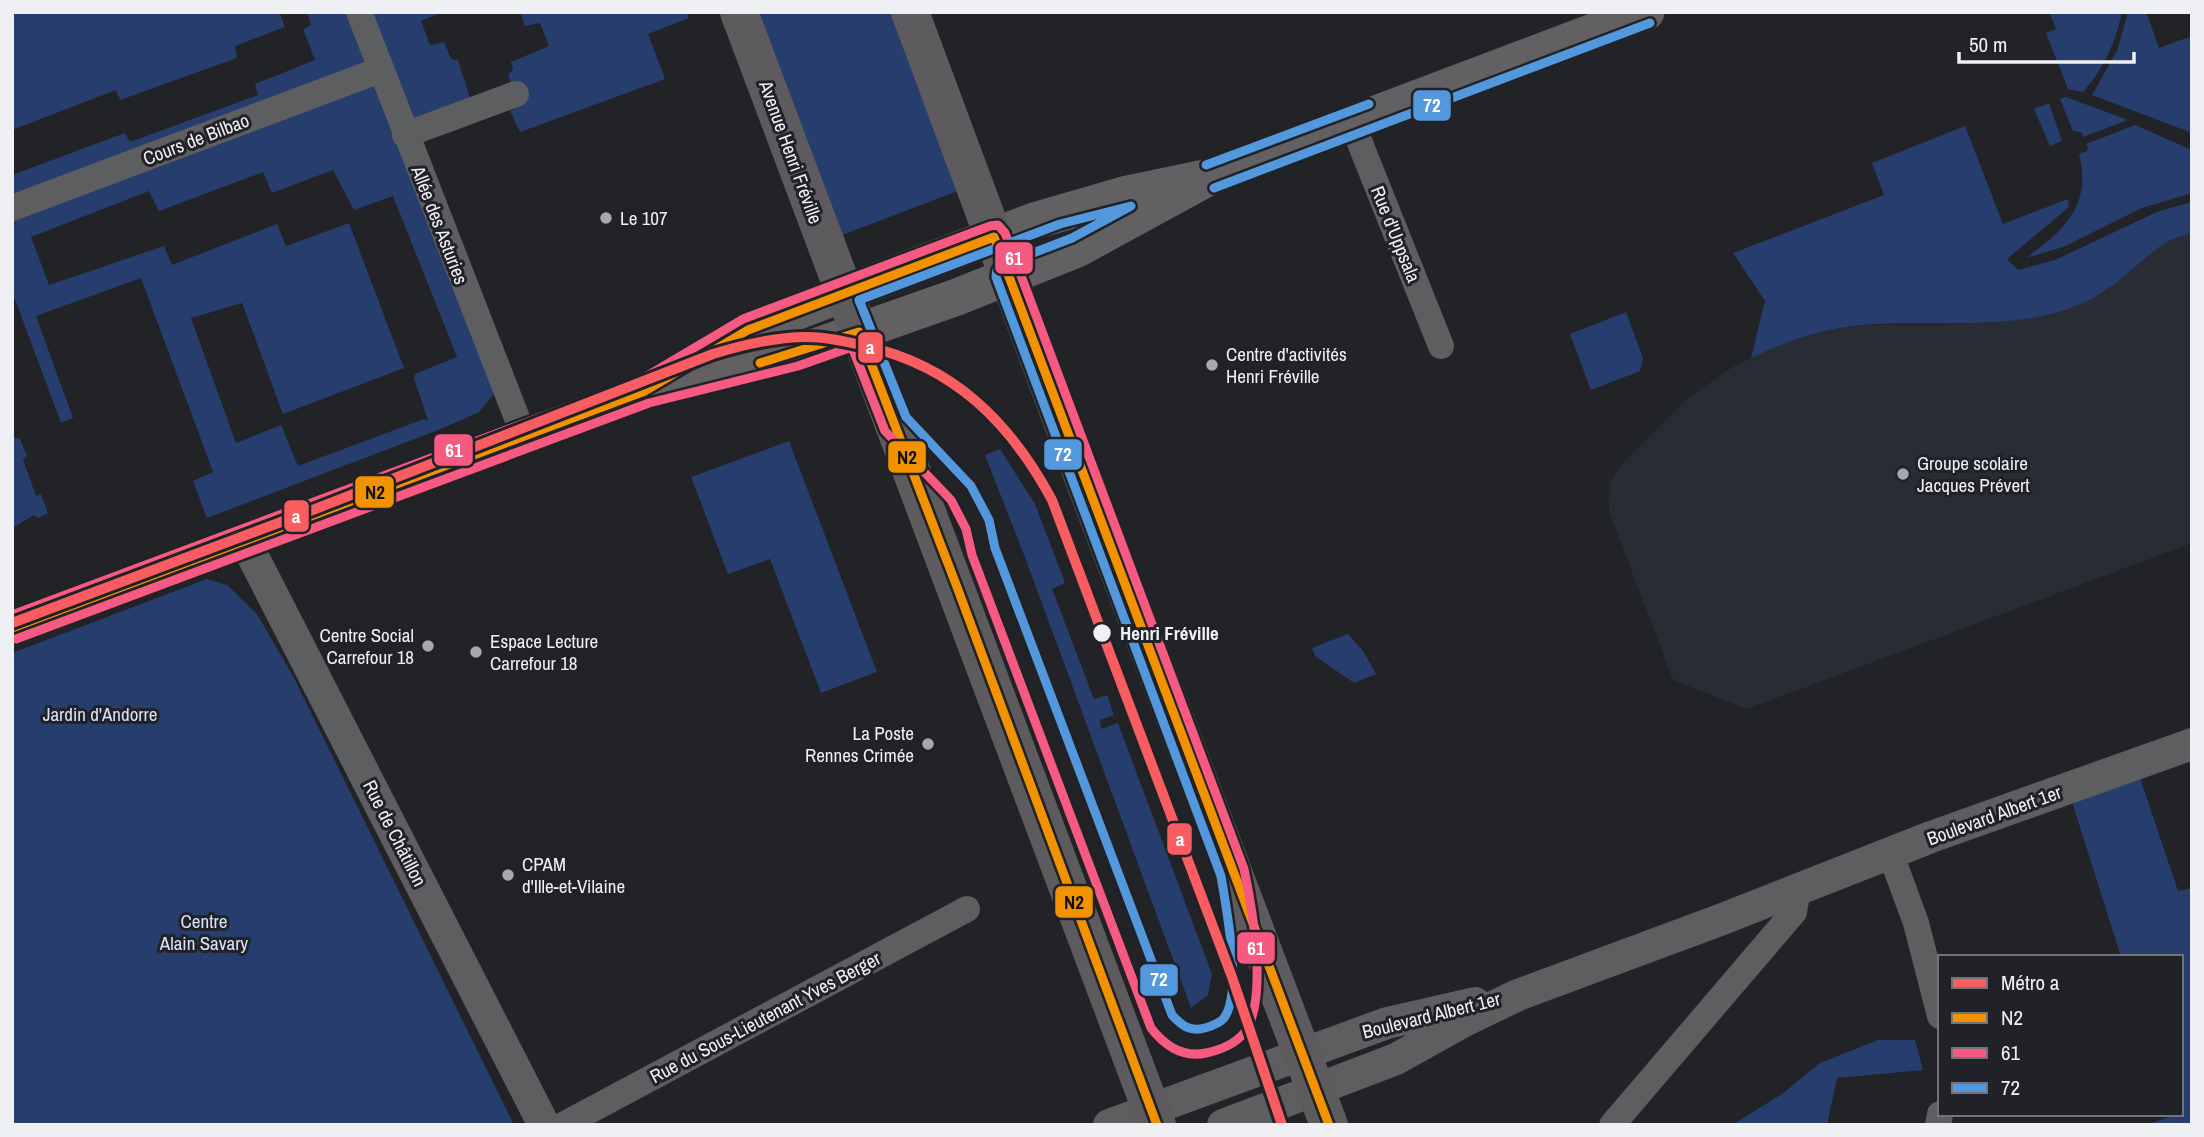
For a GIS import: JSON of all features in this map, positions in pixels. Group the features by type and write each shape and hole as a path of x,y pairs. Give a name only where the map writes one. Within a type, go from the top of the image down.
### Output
{"main road":[{"name":"Avenue Henri Fréville","path":"739,12 1155,1117"},
{"path":"910,12 1329,1125"},
{"path":"755,346 859,332 1077,249 1209,177 1646,12"},
{"path":"12,628 645,391 755,346 843,293 1056,212 1209,177"}],"street":[{"name":"Allée des Asturies","path":"359,12 524,436"},
{"name":"Cours de Bilbao","path":"12,208 380,70"},
{"path":"405,135 516,94"},
{"name":"Rue d'Uppsala","path":"1352,123 1441,346"},
{"name":"Rue de Châtillon","path":"245,541 544,1125"},
{"name":"Boulevard Albert 1er","path":"1223,1125 1396,1059 1518,995 1890,852 2192,744"},
{"path":"1890,852 1916,923 1938,1008"},
{"path":"1612,1125 1794,912 1798,889"},
{"name":"Rue du Sous-Lieutenant Yves Berger","path":"563,1125 967,909"},
{"name":"Boulevard Albert 1er","path":"1109,1125 1155,1117 1302,1053 1387,1023 1518,995"}],"shaded area":[{"name":"Groupe scolaire Jacques Prévert","path":"2192,233 2192,543 1747,709 1673,680 1609,511 1610,482 1621,465 1688,398 1734,366 1775,346 1830,329 1864,325 1941,325 2008,320 2059,310 2107,289 2159,247 2170,240"}],"green space":[{"path":"12,12 279,12 285,27 235,46 237,58 120,100 116,90 12,130"},
{"path":"354,12 494,394 479,412 441,429 207,518 193,481 213,472 141,278 36,316 73,418 61,423 15,299 12,300 12,175 125,133 130,142 258,95 255,84 315,60 303,29 311,25 308,14","holes":["333,170 354,210 393,196 457,357 415,374 414,379 428,420 424,419 298,466 281,425 236,443 191,318 242,303 283,414 404,368 349,223 286,246 277,224 172,265 164,246 49,285 31,237 149,191 159,211 263,172 272,193"]},
{"path":"366,12 443,12 421,21 430,45 444,42 451,59 458,60 471,101 408,121"},
{"path":"520,12 687,12 689,18 648,34 665,79 520,132 510,111 519,107 508,74 513,70 511,62 549,46 540,23 525,26"},
{"path":"754,12 897,12 963,189 837,237"},
{"path":"2122,12 2108,55 2083,92 2068,89 2046,33 2056,29 2050,14"},
{"path":"2128,12 2146,12 2159,48 2192,36 2192,133 2092,95 2117,51"},
{"path":"2066,97 2128,120 2083,137 2081,132 2073,131 2060,99"},
{"path":"2049,103 2062,141 2050,146 2034,109"},
{"path":"2135,125 2192,150 2192,193 2142,208 2063,247 2026,258 2063,227 2072,215 2082,188 2079,154 2089,150 2086,144"},
{"path":"1965,126 2003,224 2068,199 2069,207 2007,259 2018,270 2055,260 2159,211 2192,202 2192,233 2170,240 2100,294 2065,310 2008,321 1863,325 1834,329 1806,336 1751,358 1765,301 1733,253 1884,195 1872,163"},
{"path":"1626,312 1643,358 1640,371 1591,390 1570,334"},
{"path":"12,430 15,438 20,439 27,456 23,460 36,496 41,494 48,513 38,518 34,515 14,527 12,525"},
{"path":"789,441 877,672 821,693 770,559 728,574 691,477"},
{"path":"1000,449 1035,504 1065,583 1052,589 1094,699 1107,695 1114,715 1100,720 1101,729 1118,723 1212,974 1208,995 1191,1008 985,455"},
{"name":"Centre Alain Savary","path":"207,579 227,585 257,614 293,676 514,1125 12,1125 12,653"},
{"path":"1348,634 1363,651 1376,674 1354,683 1315,656 1312,648"},
{"path":"2135,763 2178,891 2192,888 2192,1125 2146,1125 2172,1116 2183,1116 2183,955 2120,955 2068,789"},
{"path":"1878,1040 1915,1040 1923,1070 1837,1078 1827,1125 1732,1125 1782,1094 1820,1063"}],"metro line":[{"name":"a","path":"12,623 305,513 713,354 768,340 810,337 842,341 897,355 952,383 976,401 1018,446 1052,500 1232,977 1282,1125"}],"transit line":[{"name":"72","path":"1214,188 1650,23"},
{"name":"72","path":"1206,165 1369,104"},
{"name":"72","path":"1131,206 1072,238 1002,265 997,270 996,277 1221,876 1232,949 1230,1006 1224,1018 1216,1024 1200,1029 1187,1027 1172,1015 995,548 989,520 971,486 906,417 859,300 1060,224 1131,206"},
{"name":"61","path":"12,615 640,380 743,319 998,225 1005,233 1244,869 1256,953 1256,999 1252,1018 1244,1033 1232,1043 1198,1054 1175,1049 1151,1028 972,555 966,529 951,500 885,431 852,347 798,366 649,403 16,639"},
{"name":"N2","path":"12,628 645,391 748,330 994,237 1329,1125"},
{"name":"N2","path":"760,363 859,332 1157,1125"}],"place":[{"name":"Le 107","path":"606,218"},
{"name":"Centre d'activités Henri Fréville","path":"1212,365"},
{"name":"Groupe scolaire Jacques Prévert","path":"1903,474"},
{"name":"Henri Fréville","path":"1102,633"},
{"name":"Centre Social Carrefour 18","path":"428,646"},
{"name":"Espace Lecture Carrefour 18","path":"476,652"},
{"name":"La Poste Rennes Crimée","path":"928,744"},
{"name":"CPAM d'Ille-et-Vilaine","path":"508,875"}],"park label":[{"name":"Jardin d'Andorre","path":"100,714"}]}
